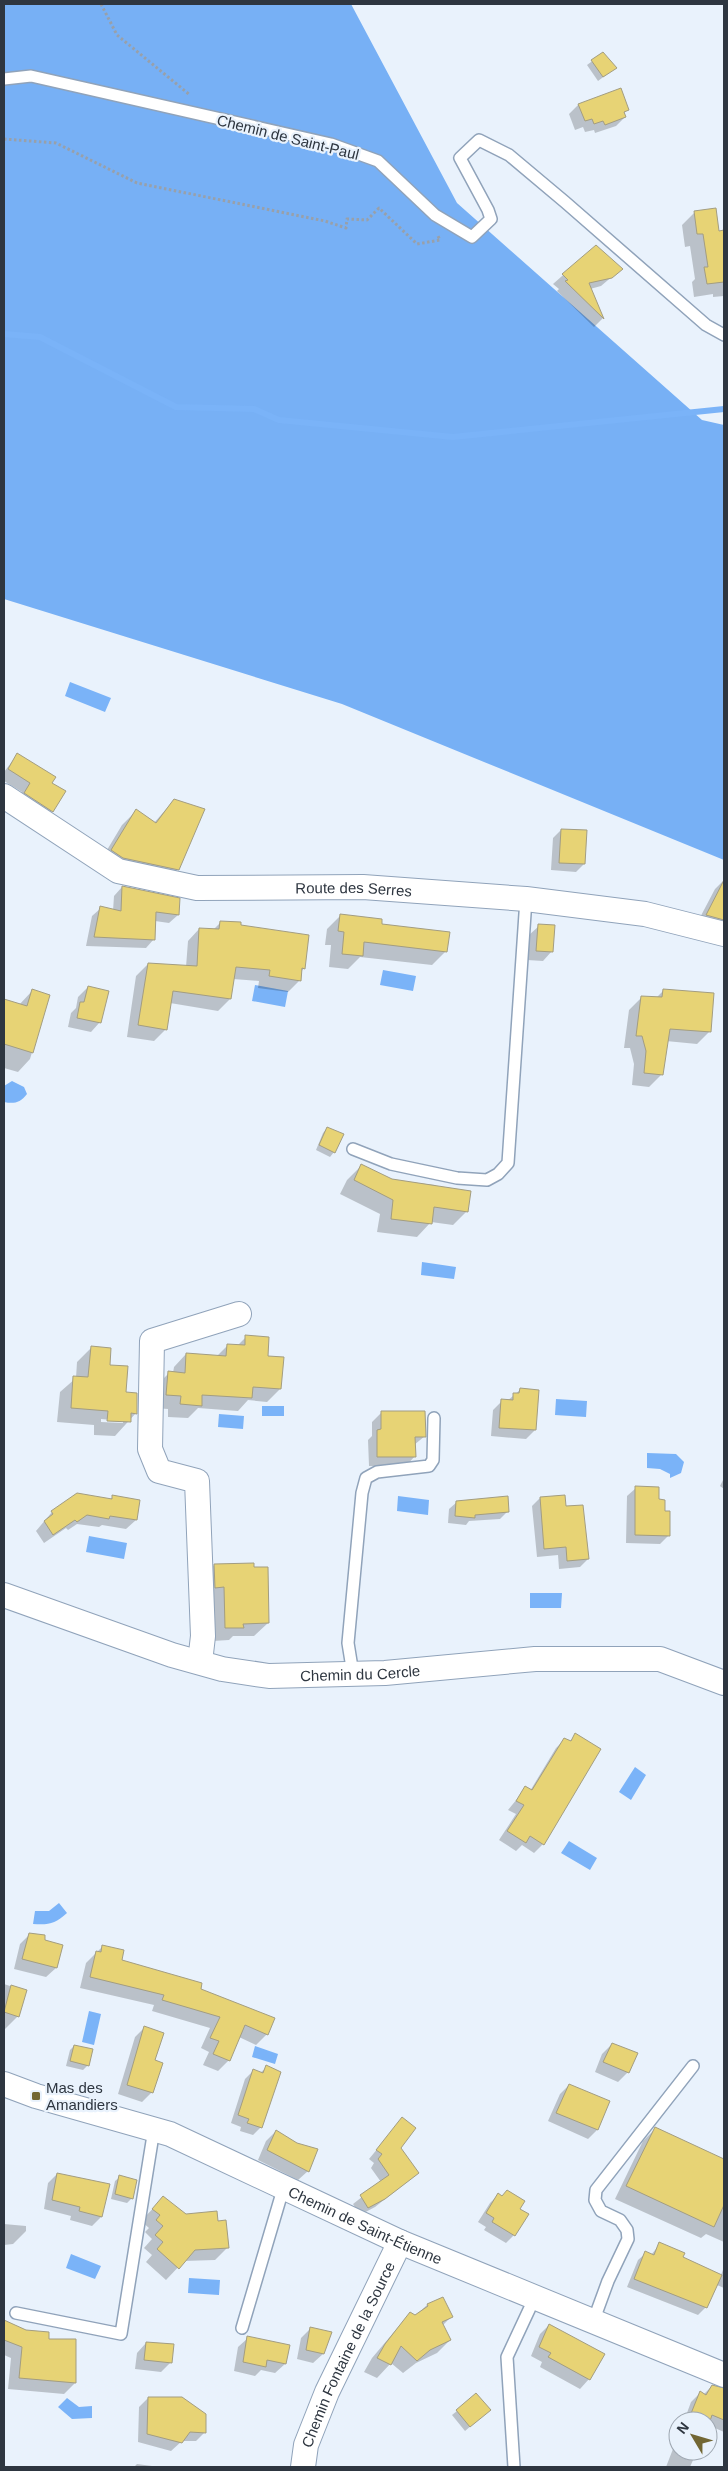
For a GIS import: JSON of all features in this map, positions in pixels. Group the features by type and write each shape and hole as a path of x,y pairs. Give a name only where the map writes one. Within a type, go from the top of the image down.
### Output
{"street":[{"name":"Route des Serres","path":"4,796 118,871 197,888 363,887 526,899 645,914 724,934"},
{"path":"200,1662 203,1636 196,1481 159,1471 150,1449 152,1341 239,1314"},
{"name":"Chemin du Cercle","path":"4,1595 172,1655 222,1669 269,1676 385,1674 535,1659 660,1658 724,1683"},
{"name":"Chemin de Saint-Étienne","path":"4,2084 36,2096 170,2134 400,2242 724,2375"},
{"name":"Chemin Fontaine de la Source","path":"303,2467 306,2445 327,2392 400,2242"}],"lane":[{"name":"Chemin de Saint-Paul","path":"4,79 31,76 331,144 378,161 435,215 472,237 491,219 460,158 479,140 509,155 706,325 724,335"},
{"path":"353,1149 391,1164 458,1178 487,1180 498,1174 508,1163 526,899"},
{"path":"353,1674 348,1643 362,1493 366,1478 377,1472 429,1466 433,1460 434,1418"},
{"path":"593,2322 608,2281 628,2238 627,2230 620,2220 601,2211 595,2200 596,2190 693,2066"},
{"path":"16,2313 121,2334 154,2129"},
{"path":"242,2328 284,2186"},
{"path":"514,2467 507,2357 535,2297"}],"path":[{"path":"100,4 117,34 194,97"},
{"path":"4,139 56,143 137,182 325,221 346,228 347,219 367,220 379,208 417,244 440,240 436,232"}],"shaded area":[{"path":"4,4 351,4 457,203 702,420 724,425 724,860 342,704 4,599"},
{"path":"70,682 111,698 105,712 65,696"},
{"path":"383,970 416,976 413,991 380,985"},
{"path":"255,985 288,991 285,1007 252,1001"},
{"path":"12,1081 24,1087 27,1094 17,1102 4,1102 4,1086"},
{"path":"422,1262 456,1267 454,1279 421,1275"},
{"path":"556,1399 587,1401 586,1417 555,1415"},
{"path":"262,1406 284,1406 284,1416 262,1416"},
{"path":"219,1414 244,1416 243,1429 218,1427"},
{"path":"647,1453 676,1454 684,1462 681,1473 670,1478 670,1474 660,1469 647,1468"},
{"path":"398,1496 429,1500 428,1515 397,1511"},
{"path":"89,1536 127,1543 124,1559 86,1552"},
{"path":"530,1593 562,1593 561,1608 530,1608"},
{"path":"635,1767 646,1775 631,1800 619,1792"},
{"path":"569,1841 597,1858 590,1870 561,1853"},
{"path":"59,1903 67,1913 63,1917 51,1923 33,1924 35,1911 49,1911"},
{"path":"89,2011 101,2014 94,2045 82,2042"},
{"path":"255,2046 278,2054 275,2064 252,2057"},
{"path":"71,2254 101,2266 95,2279 66,2268"},
{"path":"189,2278 220,2280 219,2295 188,2293"},
{"path":"67,2398 79,2407 92,2406 92,2418 72,2419 58,2407"}],"building":[{"path":"603,52 617,68 603,77 591,60"},
{"path":"621,88 629,110 624,112 626,117 605,125 603,121 594,124 592,119 585,121 578,104"},
{"path":"716,208 719,231 724,230 724,282 707,284 704,267 708,267 703,234 697,234 694,211"},
{"path":"596,245 623,269 612,278 589,283 604,319 565,281 568,280 562,274"},
{"path":"17,753 56,777 52,783 66,791 53,812 24,793 30,783 8,769"},
{"path":"174,799 205,809 179,870 123,858 111,850 136,809 156,823"},
{"path":"561,829 587,830 585,864 559,863"},
{"path":"724,880 724,920 706,915"},
{"path":"122,886 180,898 179,915 156,912 155,940 94,937 100,906 121,911"},
{"path":"340,914 382,919 382,924 450,932 447,952 364,942 363,956 342,954 344,932 338,931"},
{"path":"220,921 241,922 241,925 309,935 305,969 302,968 301,981 269,976 270,970 236,967 231,999 173,991 167,1030 138,1025 148,963 197,966 199,928 219,929"},
{"path":"538,924 555,925 553,952 536,951"},
{"path":"88,986 109,991 101,1023 77,1018 80,1002 84,1002"},
{"path":"32,989 50,995 33,1053 4,1044 4,999 27,1006"},
{"path":"663,989 714,993 711,1032 670,1029 663,1075 644,1073 646,1051 642,1036 636,1036 641,996 662,997"},
{"path":"327,1127 344,1134 335,1153 319,1145"},
{"path":"361,1164 392,1179 471,1191 468,1212 434,1207 432,1224 391,1219 393,1200 354,1180"},
{"path":"245,1335 269,1337 268,1356 284,1357 281,1389 253,1387 252,1398 202,1395 202,1406 180,1404 181,1396 166,1395 168,1371 185,1373 186,1353 226,1356 227,1344 245,1345"},
{"path":"91,1346 111,1348 110,1365 128,1366 126,1392 137,1393 137,1414 131,1413 131,1422 107,1421 108,1411 71,1408 73,1376 88,1377"},
{"path":"520,1388 539,1390 536,1430 499,1428 501,1399 513,1400 513,1393 519,1393"},
{"path":"381,1411 425,1411 426,1437 415,1437 416,1457 377,1457 377,1430 381,1429"},
{"path":"635,1486 659,1487 659,1499 665,1500 665,1511 670,1511 670,1536 635,1535"},
{"path":"77,1493 112,1499 112,1495 140,1500 137,1520 110,1516 109,1519 87,1515 77,1522 75,1520 53,1535 44,1521 53,1514 51,1511"},
{"path":"565,1495 566,1506 583,1505 589,1559 567,1561 566,1547 544,1549 540,1497"},
{"path":"508,1496 509,1512 475,1515 475,1518 455,1516 456,1501"},
{"path":"254,1563 254,1567 268,1567 269,1623 243,1624 244,1628 225,1628 224,1587 215,1588 214,1564"},
{"path":"575,1733 601,1749 544,1845 530,1836 526,1843 507,1831 524,1805 516,1801 525,1786 532,1790 564,1738 571,1741"},
{"path":"29,1933 45,1935 45,1940 63,1945 57,1968 22,1959"},
{"path":"102,1945 124,1950 122,1960 202,1983 201,1989 275,2018 268,2035 245,2025 230,2061 213,2054 219,2041 210,2038 220,2017 162,2000 164,1995 90,1977 96,1951 101,1952"},
{"path":"11,1985 27,1990 19,2017 4,2012"},
{"path":"144,2026 164,2033 155,2060 163,2063 153,2093 127,2085"},
{"path":"612,2043 638,2053 629,2073 603,2062"},
{"path":"74,2045 93,2049 89,2066 70,2061"},
{"path":"266,2065 281,2072 262,2128 247,2123 249,2119 238,2115 253,2069 263,2073"},
{"path":"569,2084 610,2101 598,2130 556,2113"},
{"path":"402,2117 416,2128 401,2148 419,2173 385,2199 368,2208 360,2195 389,2175 378,2159 382,2154 376,2150"},
{"path":"655,2127 724,2159 724,2205 714,2227 626,2186"},
{"path":"276,2130 297,2143 318,2149 309,2172 267,2150"},
{"path":"57,2173 110,2184 102,2217 79,2211 80,2207 52,2200"},
{"path":"119,2175 137,2180 133,2199 115,2194"},
{"path":"507,2190 525,2201 520,2209 529,2214 515,2236 492,2222 494,2218 486,2213 498,2193 502,2196"},
{"path":"163,2196 186,2214 217,2211 218,2221 226,2220 229,2248 195,2250 179,2269 157,2249 163,2242 155,2235 163,2226 156,2220 160,2215 152,2209"},
{"path":"659,2242 685,2253 683,2257 722,2275 707,2308 634,2279 645,2251 654,2255"},
{"path":"443,2297 453,2317 442,2322 451,2340 430,2350 417,2361 401,2346 391,2365 377,2358 385,2344 410,2312 415,2315 428,2306 427,2304"},
{"path":"4,2320 26,2330 49,2332 49,2339 76,2339 76,2383 19,2378 22,2347 4,2340"},
{"path":"549,2324 605,2354 590,2380 548,2357 551,2353 539,2347"},
{"path":"310,2327 332,2332 324,2354 306,2350"},
{"path":"247,2336 290,2345 286,2364 267,2360 266,2367 243,2362"},
{"path":"146,2342 174,2344 172,2363 144,2360"},
{"path":"712,2385 724,2388 724,2420 718,2418 718,2411 692,2411 700,2391 706,2395"},
{"path":"476,2393 491,2410 470,2427 456,2410"},
{"path":"148,2397 182,2397 206,2414 206,2433 190,2432 182,2443 147,2434"}],"waterway":[{"path":"4,334 40,337 176,407 254,409 279,420 453,437 724,409"}],"place":[{"name":"Mas des Amandiers","path":"36,2096"}]}
